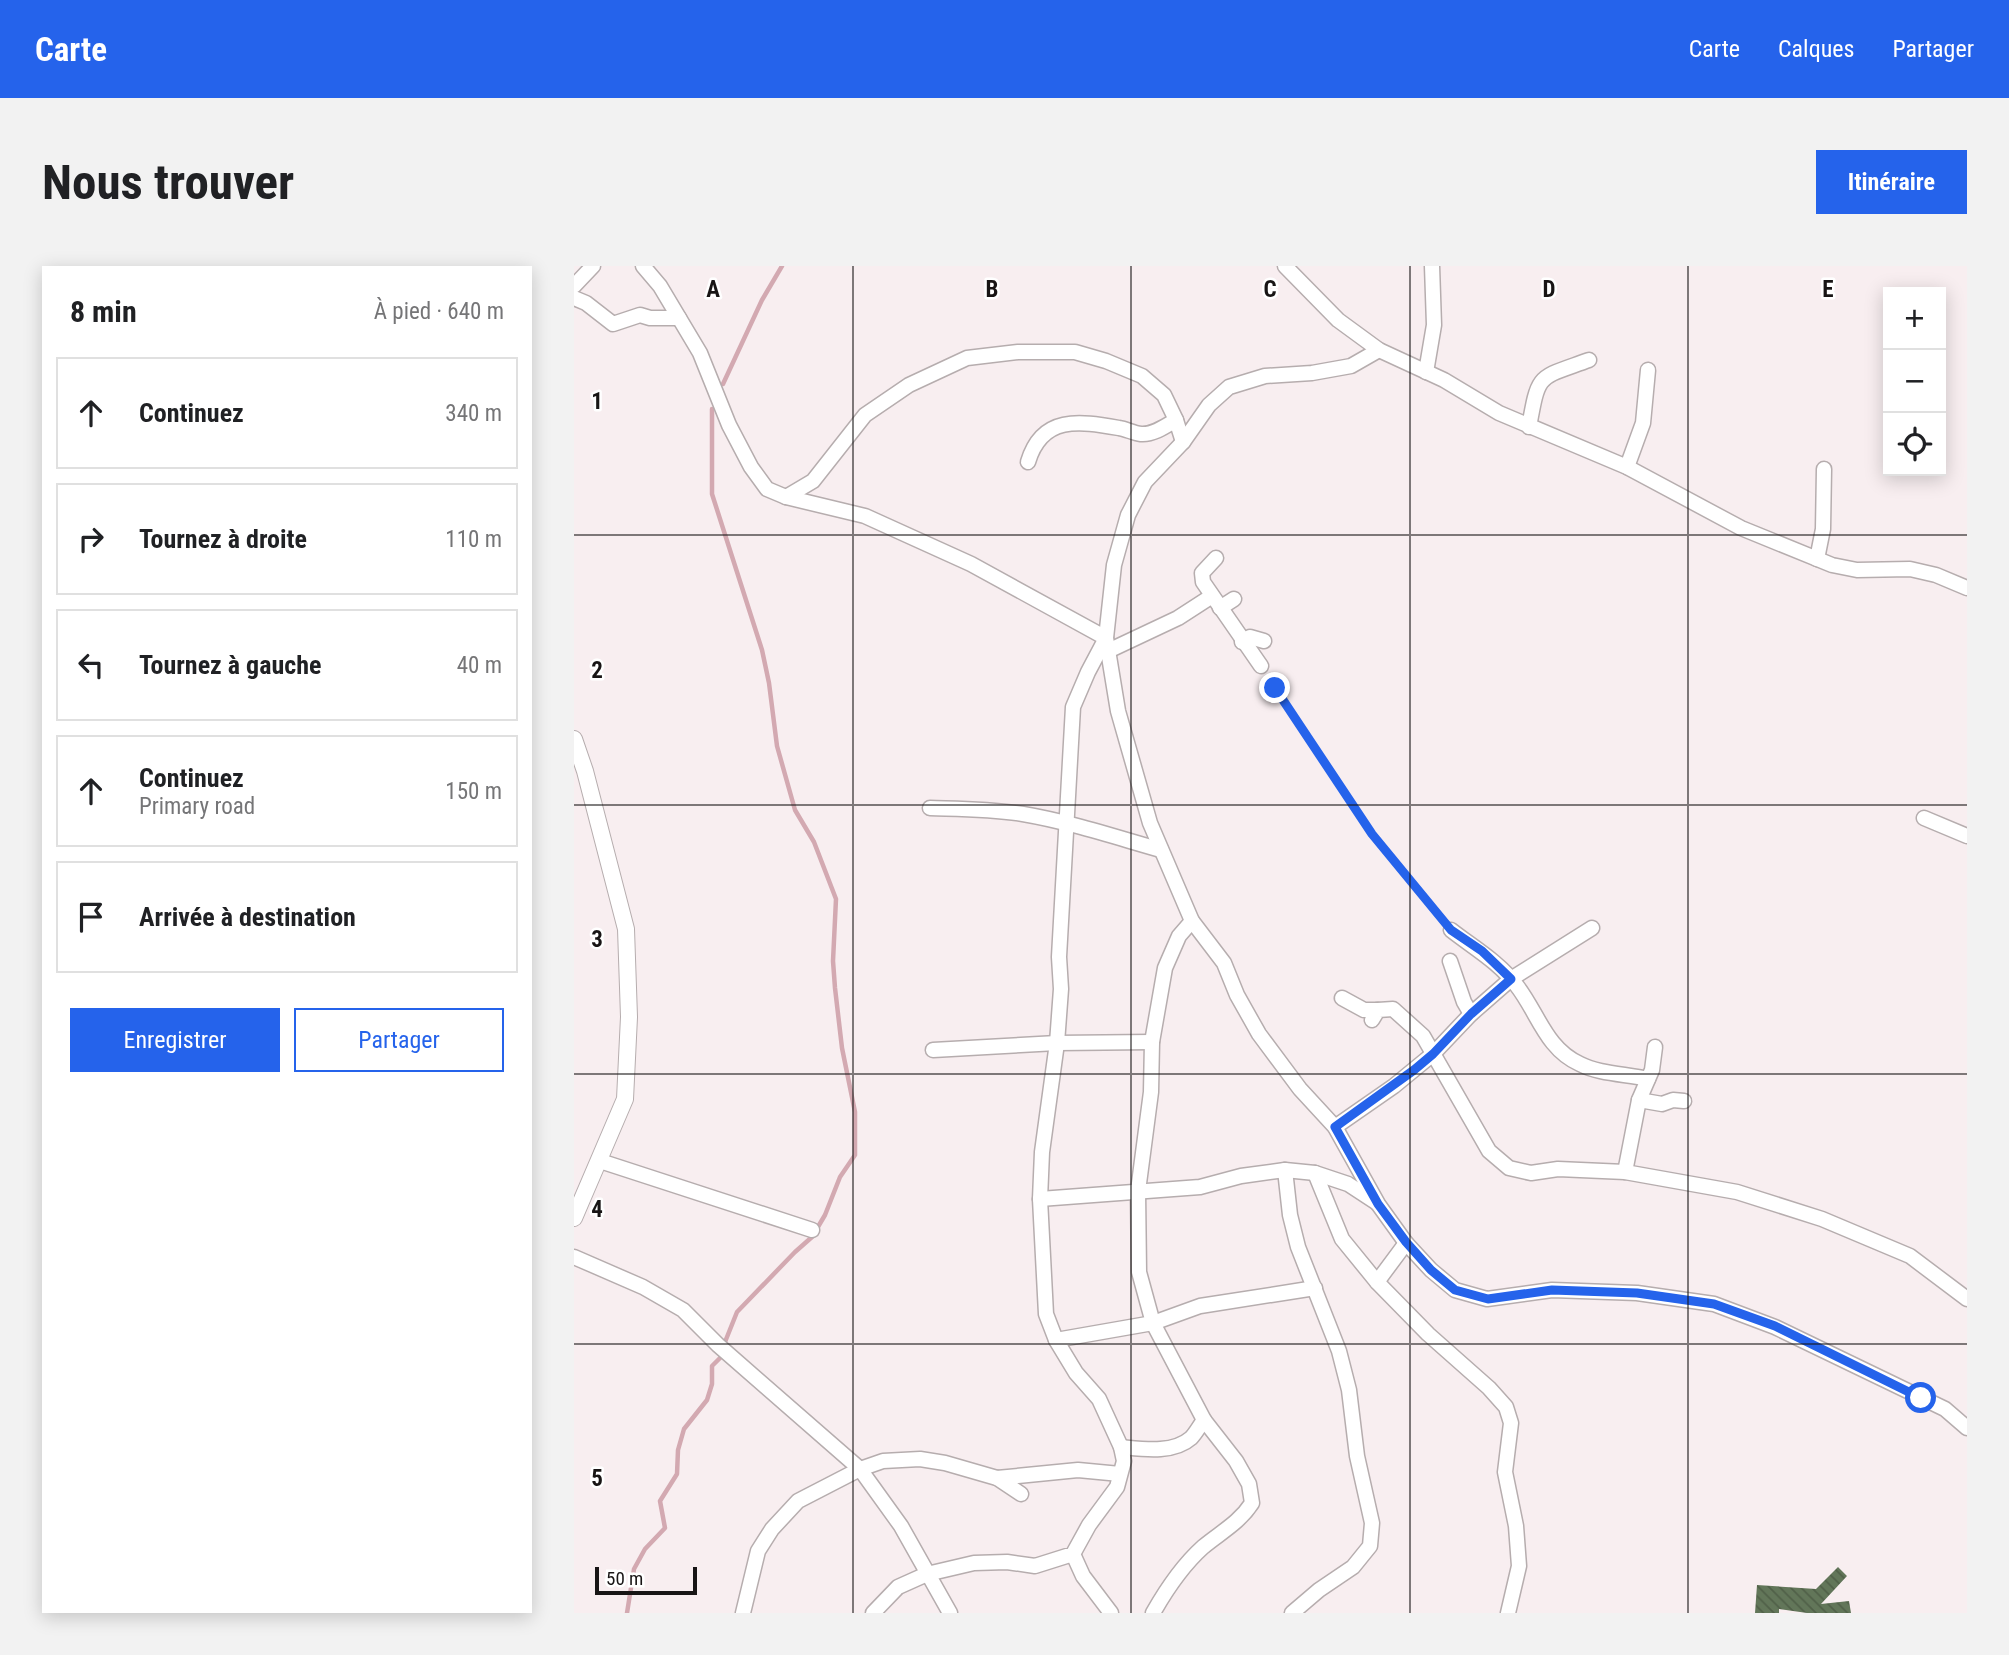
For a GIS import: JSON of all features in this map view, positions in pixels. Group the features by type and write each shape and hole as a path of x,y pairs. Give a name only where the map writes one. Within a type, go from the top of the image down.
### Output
{"street":[{"path":"574,286 593,266"},
{"path":"643,266 660,286 700,353 729,425 751,467 767,489 786,497 865,516 971,564 1107,645"},
{"path":"1285,266 1338,320 1379,350 1426,372 1499,413 1627,467 1741,528 1832,565 1857,570 1910,569 1936,575 1967,588"},
{"path":"1426,372 1434,325 1432,266"},
{"path":"574,298 586,303 613,324 640,315 650,318 679,318"},
{"path":"1379,350 1350,366 1312,373 1265,376 1229,387 1209,405 1183,442 1145,482 1128,515 1114,565 1107,645 1118,710 1150,823 1192,921 1224,963 1237,995 1259,1034 1300,1088 1335,1127 1378,1204 1431,1270 1455,1290 1488,1299 1552,1290 1637,1293 1714,1304 1775,1326 1945,1409 1967,1428"},
{"path":"786,497 813,481 865,415 909,384 967,358 1018,352 1075,352 1106,361 1142,376 1164,395 1183,442"},
{"path":"1530,427 1537,386 1543,378 1589,360"},
{"path":"1627,467 1643,423 1648,370"},
{"path":"1028,462 1032,449 1043,436 1060,424 1120,428 1142,434 1155,431 1176,420"},
{"path":"1817,559 1823,529 1824,469"},
{"path":"1216,558 1202,573 1203,582 1261,666"},
{"path":"873,1613 898,1587 927,1574 974,1563 1007,1562 1035,1566 1073,1554 1089,1525 1117,1487 1124,1461 1121,1447 1099,1399 1076,1373 1056,1340 1046,1314 1040,1199 1041,1152 1057,1043 1061,989 1059,957 1073,707 1088,672 1107,645 1216,602 1234,599"},
{"path":"1242,642 1250,637 1264,641"},
{"path":"574,739 585,771 626,929 629,1017 625,1099 574,1218"},
{"path":"930,808 1023,814 1161,850"},
{"path":"1924,818 1967,836"},
{"path":"1153,1613 1172,1583 1201,1549 1242,1518 1251,1503 1249,1484 1236,1461 1204,1420 1153,1323 1139,1272 1138,1191 1151,1092 1152,1042 1165,968 1179,936 1192,921"},
{"path":"1335,1127 1394,1086 1433,1054 1471,1014 1511,979 1592,928"},
{"path":"1451,930 1482,951 1511,979 1561,1053 1581,1065 1648,1079"},
{"path":"1450,961 1471,1014"},
{"path":"1342,998 1375,1015 1393,1009 1423,1036 1489,1151 1509,1168 1531,1173 1558,1169 1625,1172 1737,1192 1822,1219 1910,1256 1967,1299"},
{"path":"933,1050 1057,1043 1152,1042"},
{"path":"1625,1172 1639,1100 1655,1059 1655,1047"},
{"path":"1639,1100 1662,1104 1673,1100 1684,1101"},
{"path":"600,1161 811,1230"},
{"path":"1040,1199 1200,1187 1241,1175 1285,1170 1315,1173 1348,1184 1378,1204"},
{"path":"1285,1170 1290,1216 1298,1247 1339,1350 1349,1390 1357,1456 1373,1523 1370,1546 1353,1567 1319,1590 1292,1613"},
{"path":"1315,1173 1342,1239 1377,1282 1506,1407 1511,1423 1505,1472 1516,1527 1519,1566 1508,1613"},
{"path":"1377,1282 1406,1242"},
{"path":"574,1257 643,1287 683,1310 718,1345 860,1469 901,1526 950,1613"},
{"path":"1056,1340 1153,1323 1200,1306 1315,1288"},
{"path":"1121,1447 1144,1449 1177,1446 1191,1438 1204,1420"},
{"path":"743,1613 758,1551 772,1528 798,1501 860,1469 883,1461 920,1459 945,1463 997,1478 1021,1494"},
{"path":"997,1478 1078,1470 1120,1474"},
{"path":"1073,1554 1083,1576 1111,1613"}],"path":[{"path":"1261,666 1372,834 1451,930"}],"building":[{"path":"1838,1567 1847,1576 1821,1604 1849,1601 1851,1613 1807,1613 1779,1609 1779,1613 1755,1613 1757,1585 1816,1589"}],"waterway":[{"path":"723,384 762,300 782,266"},
{"path":"712,409 712,494 762,650 777,746 795,810 814,842 836,899 833,961 835,988 842,1048 855,1112 855,1155 840,1177 825,1215 812,1237 737,1312 725,1342"},
{"path":"627,1613 634,1569 645,1549 665,1528 660,1501 677,1474 678,1450 684,1429 707,1400 712,1384 712,1366 723,1355"}],"route":[{"path":"1275,688 1372,834 1451,930 1482,951 1511,979 1414,1070 1335,1127 1378,1204 1431,1270 1455,1290 1488,1299 1552,1290 1637,1293 1714,1304 1775,1326 1921,1398"}]}
